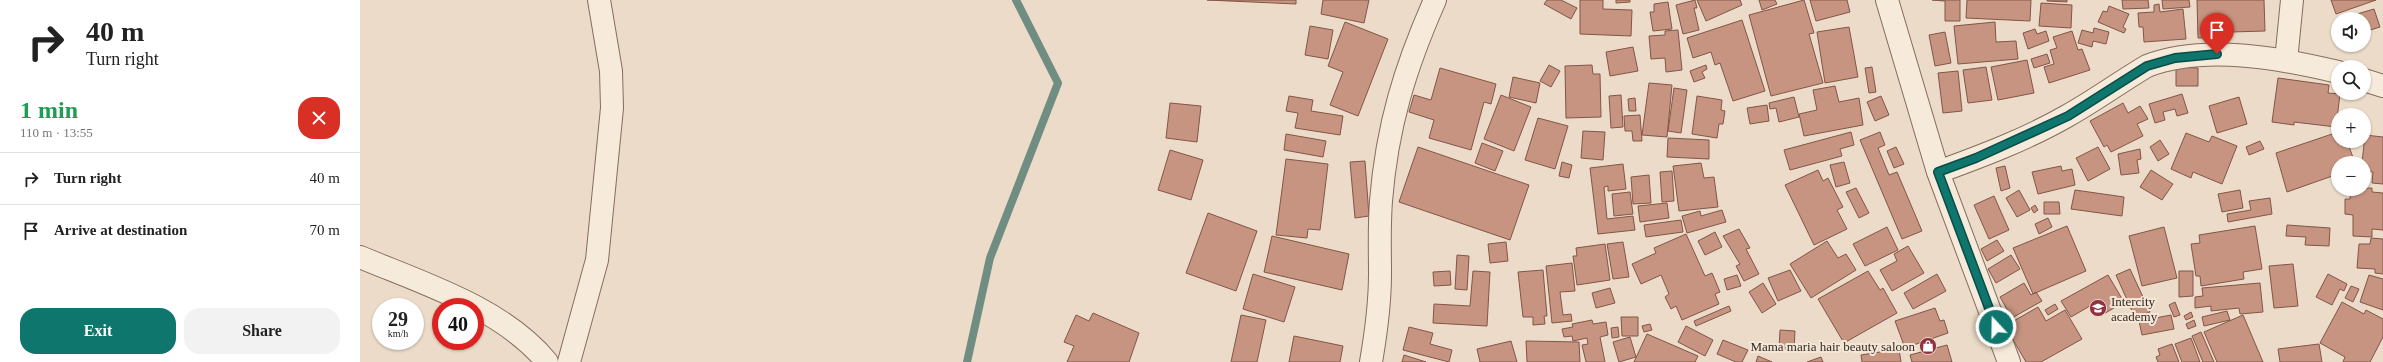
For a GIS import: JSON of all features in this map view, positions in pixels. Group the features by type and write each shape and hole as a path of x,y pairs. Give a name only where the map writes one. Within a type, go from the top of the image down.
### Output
{"street":[{"path":"569,362 598,260 612,108 611,71 599,0"},
{"path":"1371,362 1380,282 1381,200 1392,119 1409,61 1435,0"},
{"path":"1887,0 1938,172 2009,362"},
{"path":"2286,61 2292,0"},
{"path":"1938,172 1976,158 2068,116 2147,66 2160,61 2217,54 2286,61 2331,71"},
{"path":"2371,82 2383,86"},
{"path":"360,257 471,304 530,343 547,362"}],"building":[{"path":"1207,0 1296,0 1296,4"},
{"path":"1323,0 1369,0 1364,23 1321,14"},
{"path":"1547,0 1561,0 1577,8 1571,19 1544,4"},
{"path":"1580,0 1603,0 1603,9 1632,10 1631,36 1580,34"},
{"path":"1616,0 1630,0 1630,2 1616,3"},
{"path":"1695,0 1697,8 1694,8 1699,30 1683,34 1676,5"},
{"path":"1697,0 1740,0 1742,5 1706,21"},
{"path":"1759,0 1775,0 1777,4 1762,10"},
{"path":"1804,0 1814,33 1809,34 1823,83 1771,96 1749,15"},
{"path":"1810,0 1847,0 1850,12 1816,21"},
{"path":"1932,0 1960,0 1960,21 1945,21 1945,1"},
{"path":"1967,0 2031,0 2030,21 1966,18"},
{"path":"2067,0 2067,2 2047,1"},
{"path":"2122,0 2148,0 2149,8 2123,9"},
{"path":"2162,0 2189,0 2190,7 2163,9"},
{"path":"2197,0 2264,0 2265,31 2231,32 2231,37 2198,38"},
{"path":"2331,0 2376,0 2342,12 2335,12"},
{"path":"1668,2 1672,29 1653,31 1650,12 1654,12 1654,4"},
{"path":"2041,3 2072,5 2071,28 2039,26"},
{"path":"2159,4 2160,12 2183,9 2186,39 2144,42 2143,27 2139,27 2138,13 2154,12 2154,5"},
{"path":"2109,6 2129,14 2123,27 2126,29 2124,33 2098,22 2103,11 2107,12"},
{"path":"2374,9 2380,27 2371,30 2371,12 2364,12"},
{"path":"1742,20 1765,91 1733,101 1720,63 1715,65 1711,52 1693,58 1687,38"},
{"path":"1345,22 1388,39 1358,116 1330,105 1343,72 1328,66"},
{"path":"1995,22 1996,42 2016,41 2018,59 1958,64 1954,26"},
{"path":"1310,26 1333,30 1328,59 1305,55"},
{"path":"1849,27 1858,77 1825,83 1817,32"},
{"path":"2094,28 2109,32 2106,44 2093,41 2092,47 2078,43 2082,30 2093,33"},
{"path":"2035,29 2037,34 2046,31 2049,41 2028,49 2023,33"},
{"path":"1678,30 1682,70 1666,72 1665,58 1651,59 1649,36 1665,35 1665,31"},
{"path":"2072,31 2078,50 2082,49 2090,70 2049,83 2044,67 2054,64 2050,50 2057,48 2053,37"},
{"path":"1945,32 1951,63 1935,66 1929,35"},
{"path":"1633,47 1638,71 1610,76 1606,52"},
{"path":"2047,54 2050,63 2034,68 2031,59"},
{"path":"2027,60 2034,93 1998,100 1991,67"},
{"path":"1549,65 1560,71 1551,87 1540,81"},
{"path":"1592,65 1593,74 1600,74 1601,117 1566,118 1565,66"},
{"path":"1706,65 1707,69 1702,72 1705,78 1694,82 1690,71"},
{"path":"1872,67 1876,92 1869,93 1865,68"},
{"path":"1986,67 1992,100 1968,103 1963,70"},
{"path":"2176,67 2198,68 2198,86 2176,86"},
{"path":"1440,68 1496,84 1491,104 1484,102 1471,150 1429,138 1434,120 1409,112 1414,95 1431,100"},
{"path":"1958,71 1962,111 1943,113 1938,73"},
{"path":"1513,77 1540,83 1536,103 1509,97"},
{"path":"2278,78 2329,85 2328,93 2331,93 2331,100 2339,100 2338,108 2331,108 2331,126 2294,122 2294,125 2272,122"},
{"path":"1649,83 1672,85 1667,137 1642,135"},
{"path":"1835,86 1839,102 1859,98 1863,125 1804,136 1799,114 1817,110 1813,90"},
{"path":"1674,88 1687,90 1681,133 1668,131"},
{"path":"2182,94 2188,113 2177,116 2175,109 2163,112 2165,120 2155,123 2149,104"},
{"path":"1501,95 1531,107 1514,151 1484,139"},
{"path":"1621,95 1623,127 1611,128 1609,96"},
{"path":"1289,96 1313,100 1311,111 1343,116 1340,135 1295,128 1298,113 1286,111"},
{"path":"1697,96 1722,100 1721,110 1725,111 1723,124 1719,124 1717,138 1692,134"},
{"path":"1881,96 1889,115 1875,121 1867,102"},
{"path":"1794,97 1799,117 1779,122 1776,108 1770,109 1769,103"},
{"path":"2239,97 2247,124 2217,133 2209,106"},
{"path":"1635,98 1636,111 1629,111 1628,99"},
{"path":"1170,103 1201,106 1197,142 1166,138"},
{"path":"2123,103 2128,113 2140,106 2148,119 2137,124 2143,136 2111,152 2107,145 2104,147 2090,121"},
{"path":"1767,105 1769,121 1750,124 1747,108"},
{"path":"1640,115 1642,141 1633,141 1632,131 1625,131 1624,116"},
{"path":"1538,118 1568,126 1555,169 1525,160"},
{"path":"1583,131 1605,132 1603,160 1581,158"},
{"path":"1851,132 1854,145 1840,149 1842,156 1790,170 1784,150"},
{"path":"1880,132 1885,145 1878,148 1889,175 1897,172 1922,231 1902,239 1860,140"},
{"path":"2186,133 2209,142 2212,136 2237,146 2222,184 2193,172 2191,178 2171,169"},
{"path":"1286,134 1326,141 1323,157 1284,150"},
{"path":"2331,134 2331,148 2350,148 2352,156 2331,156 2331,176 2287,192 2276,153"},
{"path":"2371,136 2383,137 2383,184 2372,183 2373,172 2371,172 2371,156 2363,156 2364,148 2371,148"},
{"path":"1668,138 1709,140 1709,159 1667,157"},
{"path":"2160,140 2169,154 2158,161 2150,147"},
{"path":"2260,141 2264,149 2249,155 2246,147"},
{"path":"1482,143 1503,151 1495,171 1475,163"},
{"path":"1418,147 1529,185 1510,240 1399,202"},
{"path":"1896,147 1904,164 1894,168 1887,151"},
{"path":"2098,147 2110,169 2088,181 2076,158"},
{"path":"2140,149 2141,159 2137,160 2139,173 2121,175 2118,154"},
{"path":"1170,150 1203,160 1191,200 1158,190"},
{"path":"1286,159 1328,164 1320,230 1308,229 1307,238 1276,235"},
{"path":"1365,161 1369,216 1355,218 1350,162"},
{"path":"1562,162 1572,165 1569,178 1559,176"},
{"path":"1844,162 1850,183 1836,187 1830,165"},
{"path":"1701,163 1704,178 1714,177 1718,207 1679,211 1673,166"},
{"path":"1623,164 1626,189 1608,191 1608,186 1604,187 1607,219 1633,216 1635,230 1598,234 1590,168"},
{"path":"2005,166 2010,188 2001,191 1996,168"},
{"path":"2061,166 2062,171 2072,169 2075,185 2038,194 2032,172"},
{"path":"1818,170 1823,181 1828,178 1843,207 1837,210 1847,229 1814,245 1785,185"},
{"path":"2151,170 2173,184 2162,200 2140,187"},
{"path":"1672,171 1674,201 1662,202 1660,172"},
{"path":"1649,175 1651,203 1633,204 1631,177"},
{"path":"1856,188 1869,213 1859,218 1846,192"},
{"path":"2371,188 2372,192 2383,193 2383,230 2372,229 2372,237 2353,236 2353,215 2345,214 2345,199 2350,199 2350,196 2371,196"},
{"path":"2019,190 2030,210 2017,217 2006,198"},
{"path":"2075,190 2124,197 2122,216 2071,209"},
{"path":"2240,190 2243,208 2222,212 2218,194"},
{"path":"1630,192 1633,214 1614,216 1612,194"},
{"path":"1994,196 2009,230 1989,239 1974,205"},
{"path":"2270,198 2272,214 2228,222 2227,214 2251,210 2249,201"},
{"path":"2044,202 2059,202 2060,214 2044,214"},
{"path":"1667,203 1669,218 1640,222 1638,206"},
{"path":"2035,205 2038,210 2034,213 2031,208"},
{"path":"1722,210 1726,222 1687,233 1682,216 1700,211 1701,216"},
{"path":"1208,213 1257,231 1236,291 1186,273"},
{"path":"2048,218 2052,227 2039,234 2035,224"},
{"path":"1681,220 1683,232 1646,237 1644,225"},
{"path":"2287,225 2330,228 2329,246 2305,245 2306,237 2286,236"},
{"path":"2067,226 2086,271 2033,294 2013,248"},
{"path":"2255,226 2262,269 2243,272 2244,279 2201,286 2200,276 2196,276 2191,244 2200,243 2199,235"},
{"path":"1887,227 1898,250 1865,266 1853,244"},
{"path":"2164,227 2177,278 2142,286 2129,236"},
{"path":"1739,229 1750,248 1746,249 1759,274 1744,281 1736,266 1740,264 1723,236"},
{"path":"1715,232 1722,247 1705,255 1698,241"},
{"path":"1686,234 1705,276 1712,273 1720,292 1715,294 1719,304 1682,320 1676,306 1671,309 1665,297 1669,294 1661,275 1641,284 1632,264 1656,253 1654,248"},
{"path":"1272,236 1349,254 1342,290 1264,272"},
{"path":"2371,238 2383,239 2383,274 2375,273 2375,269 2357,268 2359,244 2370,244"},
{"path":"1997,240 2004,251 1987,261 1981,249"},
{"path":"1827,241 1838,258 1846,254 1856,270 1811,298 1790,264"},
{"path":"1506,242 1508,261 1490,263 1488,244"},
{"path":"1623,242 1629,277 1613,279 1607,244"},
{"path":"1605,244 1610,280 1577,285 1573,256 1577,256 1576,248"},
{"path":"1908,246 1924,273 1892,291 1880,270 1897,261 1894,254"},
{"path":"1457,255 1469,256 1467,290 1455,289"},
{"path":"2011,255 2020,269 1996,283 1988,269"},
{"path":"1572,263 1575,291 1560,292 1563,315 1571,314 1572,321 1552,323 1546,266"},
{"path":"2293,264 2298,306 2274,308 2269,266"},
{"path":"2130,269 2150,312 2135,318 2116,275"},
{"path":"1543,270 1547,316 1544,316 1545,324 1533,325 1533,317 1523,317 1518,272"},
{"path":"1790,270 1801,291 1778,301 1768,278"},
{"path":"1450,271 1451,285 1434,286 1433,272"},
{"path":"1473,271 1490,272 1487,326 1433,323 1434,304 1470,306"},
{"path":"1868,271 1880,290 1883,288 1897,313 1844,343 1818,299"},
{"path":"2179,271 2193,271 2193,296 2179,297"},
{"path":"1253,274 1295,287 1284,322 1243,309"},
{"path":"1937,274 1946,291 1913,309 1904,293"},
{"path":"2328,274 2347,284 2344,291 2340,289 2332,305 2316,297"},
{"path":"1737,275 1741,286 1727,290 1724,279"},
{"path":"2108,275 2124,302 2102,315 2095,303 2071,317 2061,301"},
{"path":"2369,275 2383,279 2383,310 2360,302"},
{"path":"1763,283 1776,304 1762,313 1749,292"},
{"path":"2024,283 2031,295 2036,292 2042,301 2012,318 2000,297"},
{"path":"2260,283 2263,312 2240,314 2239,308 2211,311 2211,306 2195,308 2195,297 2203,296 2202,288"},
{"path":"2351,286 2359,289 2353,302 2345,298"},
{"path":"1610,288 1615,303 1596,308 1592,293"},
{"path":"2175,302 2180,315 2174,317 2169,305"},
{"path":"2342,302 2364,314 2366,310 2383,319 2383,337 2370,362 2343,362 2345,357 2320,343"},
{"path":"2055,304 2058,309 2048,315 2045,310"},
{"path":"1729,306 1731,311 1696,326 1694,321"},
{"path":"2038,307 2046,321 2065,310 2082,339 2041,362 2026,362 2005,326"},
{"path":"1935,308 1940,321 1944,320 1948,333 1905,348 1895,321"},
{"path":"2227,311 2230,320 2204,326 2202,317"},
{"path":"2191,312 2193,317 2186,320 2184,316"},
{"path":"1093,313 1139,333 1129,362 1067,362 1074,346 1064,342 1076,315 1089,321"},
{"path":"1241,315 1266,320 1257,362 1231,362"},
{"path":"2171,315 2174,329 2142,335 2139,321"},
{"path":"2243,315 2263,362 2217,362 2204,332"},
{"path":"1621,317 1638,317 1638,336 1622,336"},
{"path":"1592,320 1593,324 1606,322 1608,335 1600,337 1605,362 1586,362 1582,345 1588,344 1587,338 1573,341 1572,336 1564,337 1562,329 1573,327 1572,324"},
{"path":"2194,320 2196,326 2188,329 2186,324"},
{"path":"1650,324 1652,330 1644,332 1642,326"},
{"path":"1686,326 1713,340 1705,356 1678,342"},
{"path":"1409,327 1433,333 1430,344 1452,350 1449,362 1403,350"},
{"path":"1618,327 1619,337 1612,338 1611,328"},
{"path":"1780,330 1795,331 1794,350 1779,350"},
{"path":"2201,332 2214,362 2203,362 2192,336"},
{"path":"1647,334 1698,356 1695,362 1634,362"},
{"path":"1294,336 1343,346 1340,362 1289,362"},
{"path":"1630,337 1636,357 1619,362 1613,342"},
{"path":"2191,338 2200,362 2182,362 2175,344"},
{"path":"1723,340 1748,350 1742,362 1736,362 1717,354"},
{"path":"1511,341 1517,362 1480,362 1477,349"},
{"path":"1526,341 1579,342 1580,362 1527,362"},
{"path":"2172,344 2179,362 2158,362 2156,357 2160,355 2158,349"},
{"path":"2319,344 2322,362 2280,362 2278,349"},
{"path":"1947,345 1952,362 1912,362 1910,355"},
{"path":"1899,349 1901,362 1862,362 1861,355"},
{"path":"1404,355 1426,362 1402,362"},
{"path":"1758,356 1772,362 1756,362"},
{"path":"1821,357 1823,362 1807,362"}],"waterway":[{"path":"967,362 990,258 1058,83 1016,0"}],"place":[{"name":"Intercity academy","path":"2098,308"},
{"name":"Mama maria hair beauty saloon","path":"1928,346"}],"route":[{"path":"1996,327 1938,172 1976,158 2041,130 2068,116 2111,87 2147,66 2160,61 2175,58 2217,54"}]}
